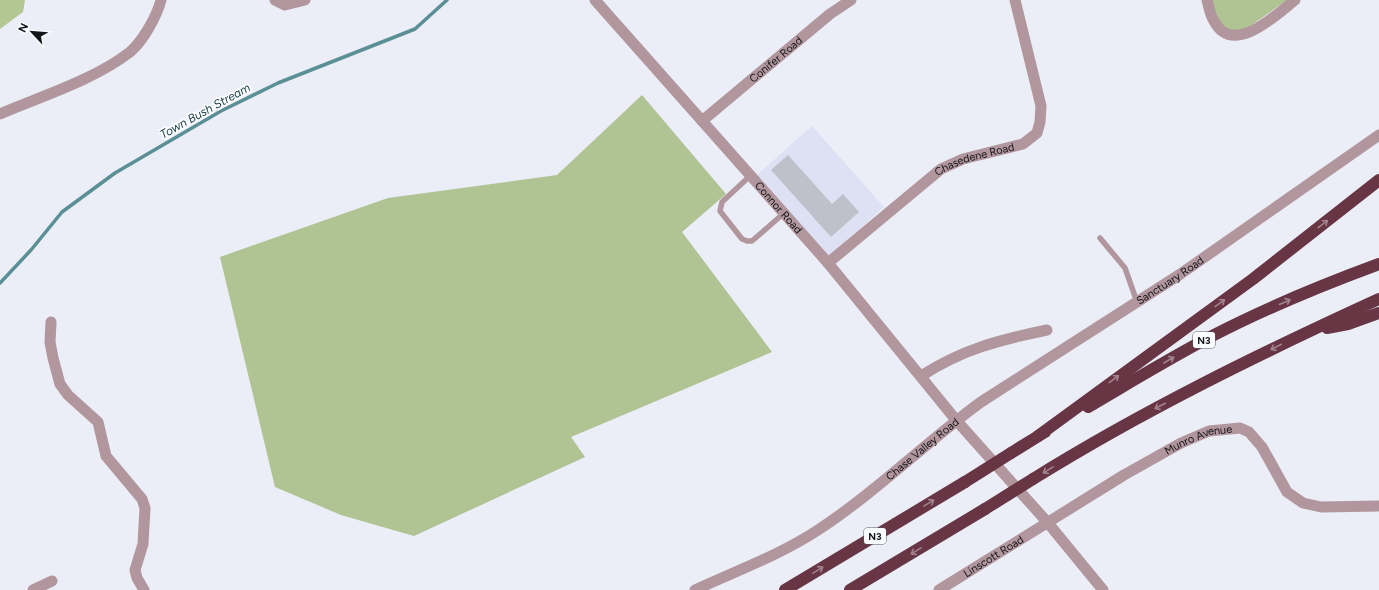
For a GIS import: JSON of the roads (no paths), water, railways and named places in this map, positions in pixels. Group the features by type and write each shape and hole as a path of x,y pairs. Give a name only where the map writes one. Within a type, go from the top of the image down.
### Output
{"highway":[{"path":"1038,436 1253,279 1379,180"},
{"name":"N3","path":"784,590 965,482 1038,436 1211,336 1314,289 1379,264"},
{"path":"850,590 1084,448 1151,411 1311,330 1379,299"},
{"path":"1311,330 1348,324 1379,313"}],"street":[{"path":"0,114 95,73 131,51 150,27 161,0"},
{"path":"275,0 285,5 304,0"},
{"name":"Connor Road","path":"595,0 828,263 956,420"},
{"name":"Conifer Road","path":"702,121 830,14 851,0"},
{"name":"Chasedene Road","path":"828,263 941,169 963,159 1023,144 1037,133 1042,106 1016,0"},
{"path":"1207,0 1213,20 1218,27 1222,31 1238,36 1250,32 1263,24 1295,0"},
{"name":"Sanctuary Road","path":"956,420 981,402 1137,302 1306,187 1379,135"},
{"path":"51,322 50,342 56,376 60,384 68,395 98,422 106,456 142,499 145,508 143,544 135,570 137,578 144,590"},
{"path":"921,376 943,362 968,350 1047,330"},
{"name":"Chase Valley Road","path":"695,590 761,560 817,530 890,477 956,420 1048,523 1103,590"},
{"name":"Munro Avenue","path":"1048,523 1124,475 1181,443 1209,431 1230,428 1240,428 1254,436 1262,447 1287,492 1303,503 1322,507 1379,506"},
{"name":"Linscott Road","path":"939,590 1048,523"},
{"path":"33,590 52,581"}],"lane":[{"path":"750,176 722,202 720,207 720,211 742,239 747,242 752,241 783,214"},
{"path":"1100,238 1126,268 1137,302"}],"waterway":[{"name":"Town Bush Stream","path":"0,283 31,250 62,212 115,173 221,111 278,83 415,29 447,0"}]}
